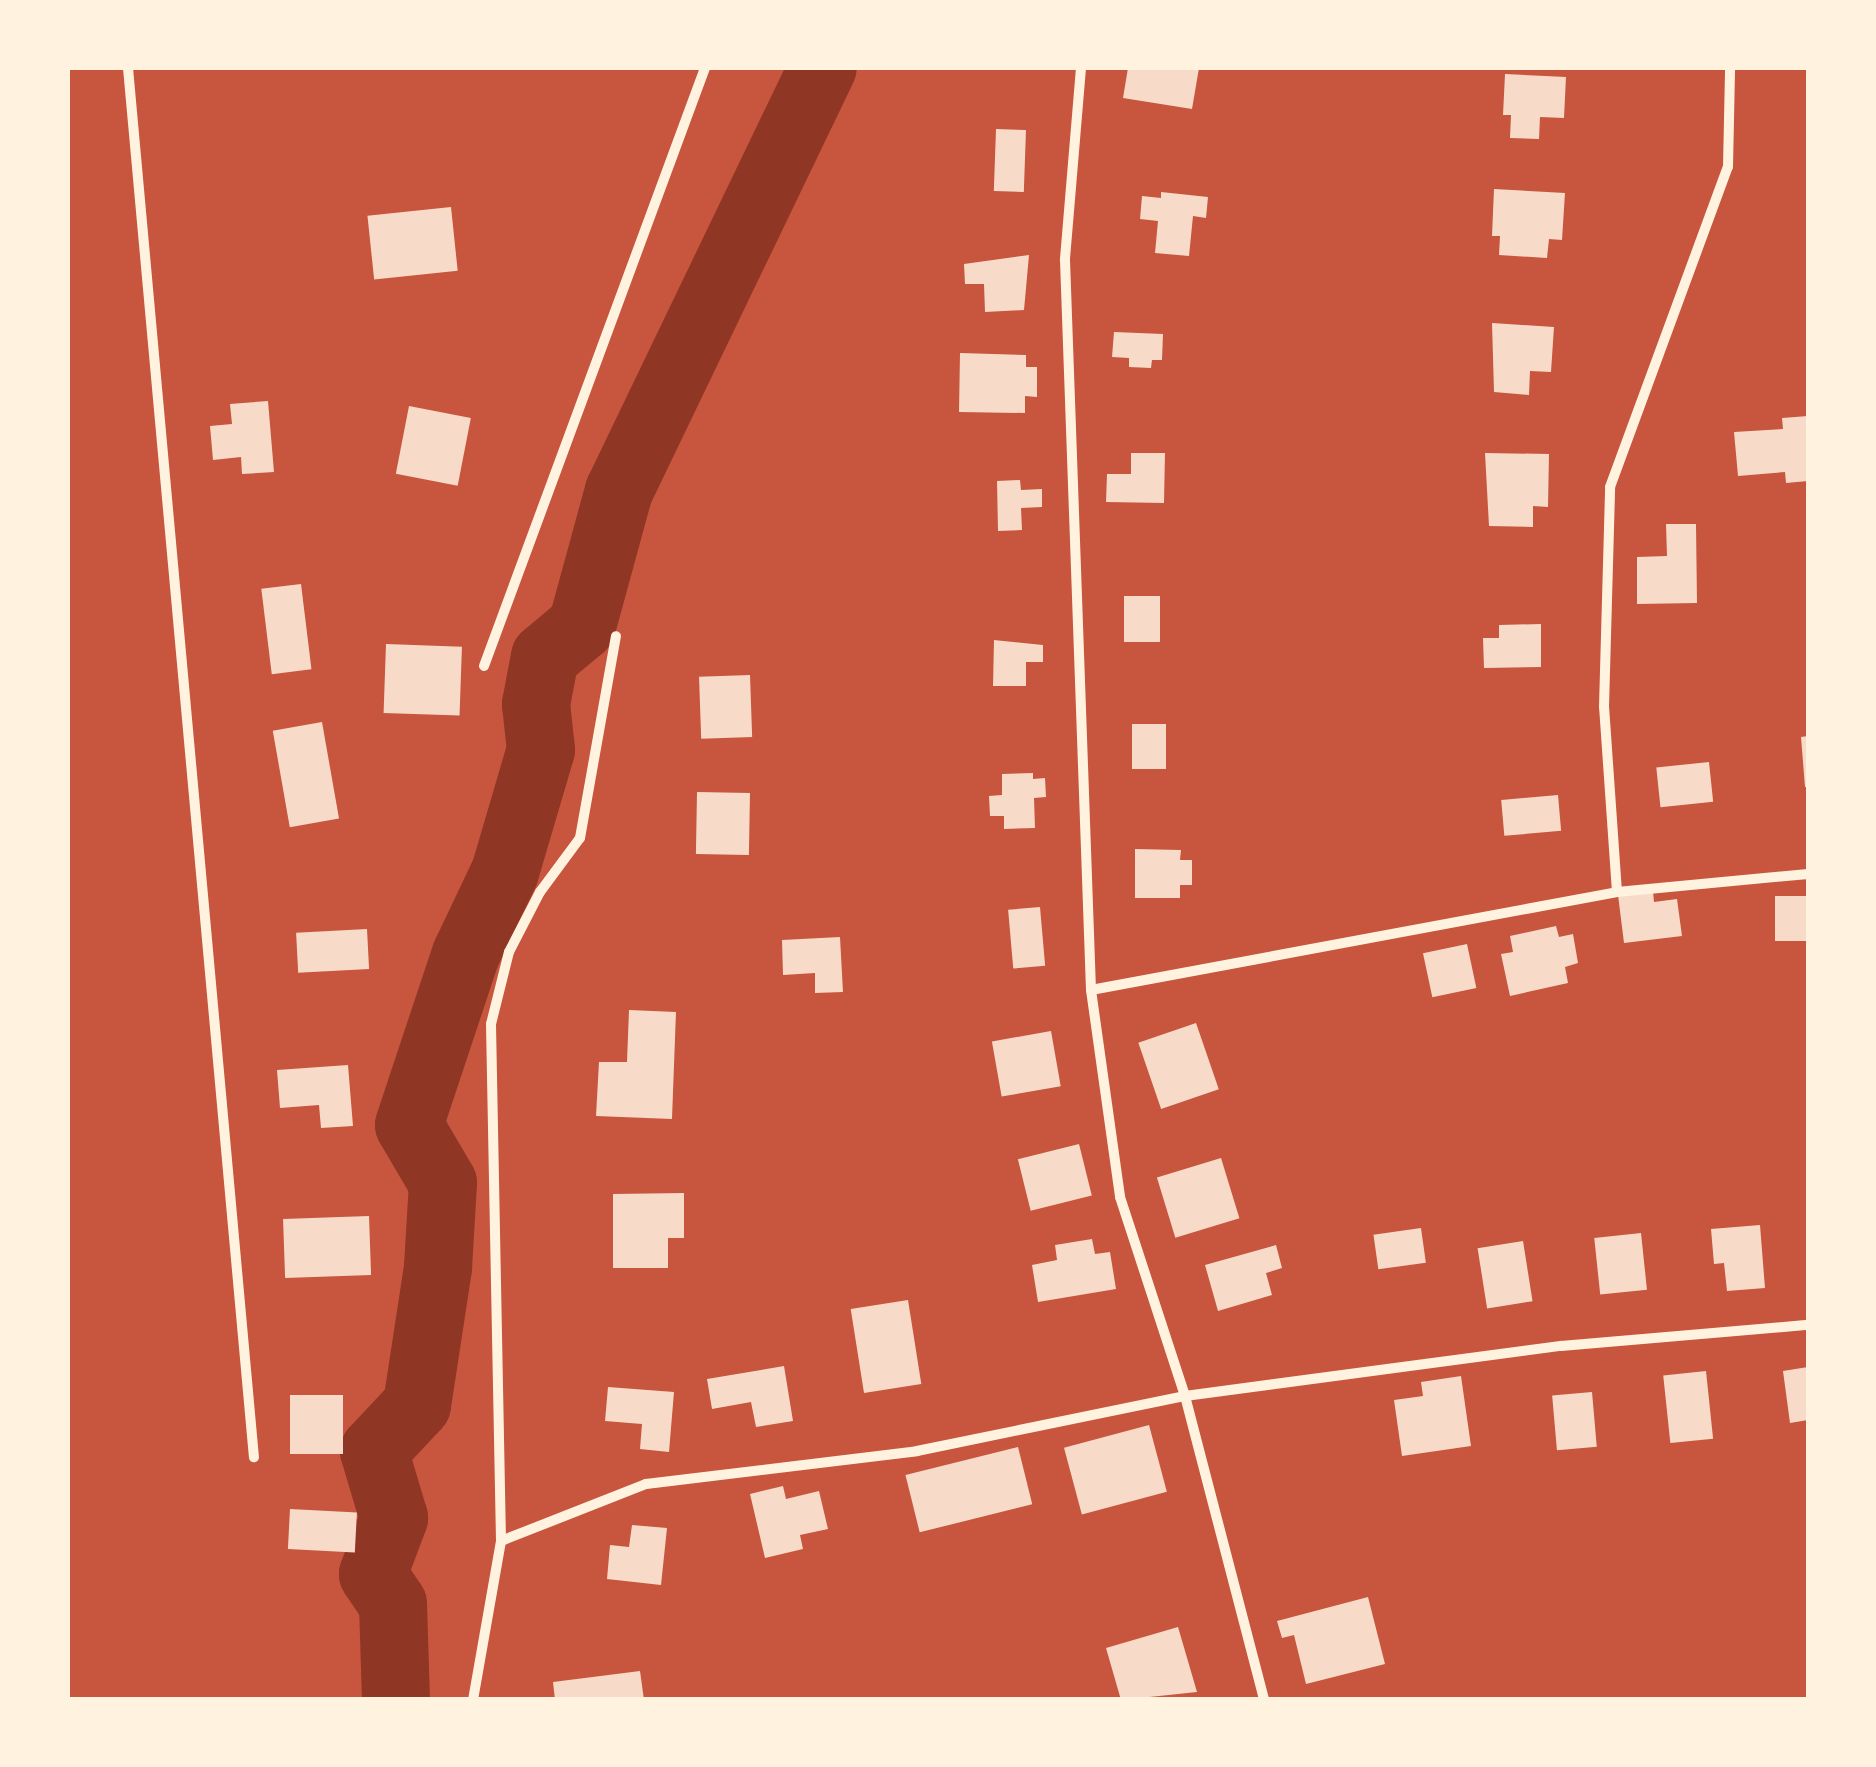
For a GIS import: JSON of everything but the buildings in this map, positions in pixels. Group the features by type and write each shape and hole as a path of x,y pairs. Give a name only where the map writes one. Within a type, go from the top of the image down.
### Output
{"street":[{"path":"128,68 254,1457"},
{"path":"484,666 705,68"},
{"path":"1080,68 1065,260 1090,990 1120,1197 1186,1396 1264,1700"},
{"path":"1617,892 1604,707 1610,487 1728,167 1730,68"},
{"path":"473,1700 501,1541 491,1024 509,952 540,892 580,838 616,636"},
{"path":"1090,990 1617,892 1808,874"},
{"path":"501,1541 646,1484 917,1450 1186,1396 1561,1346 1808,1325"}],"waterway":[{"path":"396,1700 393,1604 373,1574 394,1518 374,1451 417,1405 438,1267 443,1183 409,1125 466,954 505,872 541,750 536,704 545,657 582,626 619,491 823,68"}]}
